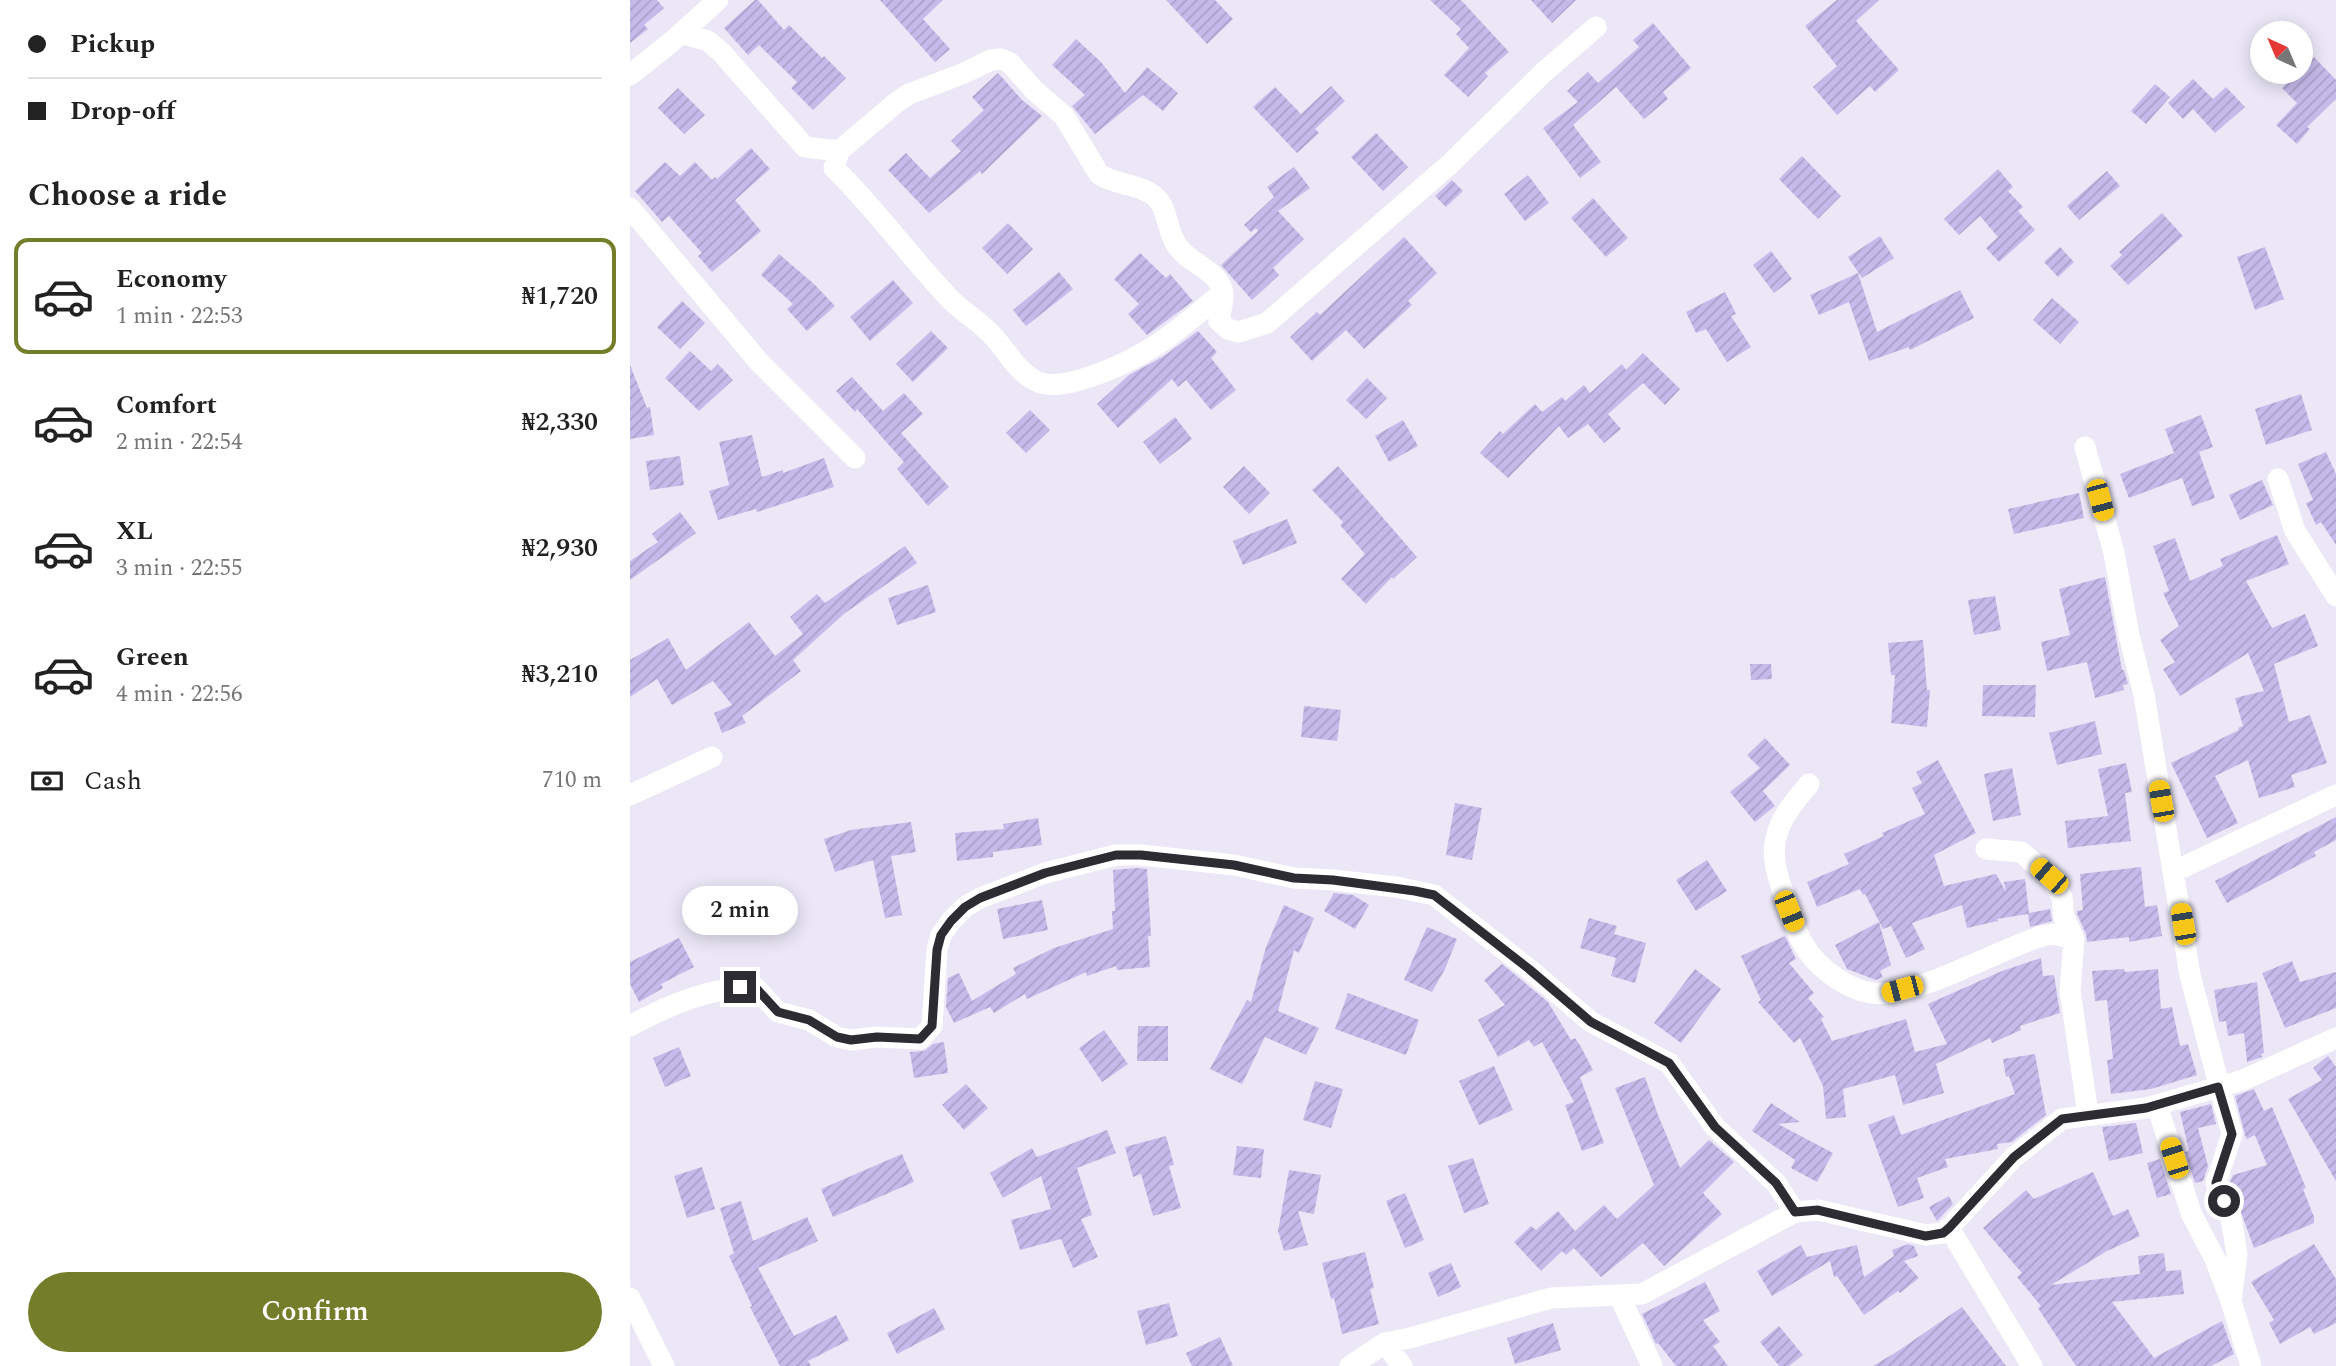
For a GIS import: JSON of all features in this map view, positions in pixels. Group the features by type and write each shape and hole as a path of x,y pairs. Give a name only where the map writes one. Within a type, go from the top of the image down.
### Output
{"street":[{"path":"630,75 718,0"},
{"path":"1223,292 1155,347 1110,371 1064,384 1035,381 1020,369 985,328 951,300 834,168 839,151 909,94 991,60 1001,59 1010,63 1035,91 1064,116 1099,174 1108,180 1150,193 1162,203 1174,242 1181,251 1216,278 1223,292 1219,321 1228,329 1239,332 1267,323 1450,164 1544,72 1596,27"},
{"path":"681,33 708,41 721,52 804,147 839,151"},
{"path":"630,208 759,362 855,458"},
{"path":"2085,447 2114,553 2129,635 2144,695 2190,975 2232,1134 2216,1183 2231,1219 2237,1254 2231,1301"},
{"path":"2278,479 2295,531 2336,596"},
{"path":"630,795 712,757"},
{"path":"1809,785 1784,815 1775,840 1779,879 1802,942 1812,956 1845,985 1864,992 1887,993 1917,985 2042,936 2054,934 2074,939"},
{"path":"2173,872 2336,795"},
{"path":"1986,849 2021,852 2049,876 2062,897 2064,917 2074,939 2070,991 2088,1114"},
{"path":"630,1026 657,1011 693,998 740,987 756,988 778,1012 809,1020 837,1037 851,1040 877,1037 920,1039 932,1026 937,950 941,935 965,907 980,898 1045,873 1116,855 1182,858 1234,865 1294,878 1396,887 1434,895 1529,969 1591,1022 1669,1063 1715,1127 1776,1183 1795,1212"},
{"path":"1350,1366 1385,1343 1551,1298 1642,1294 1795,1212 1818,1210 1926,1236 1943,1233 1993,1178 2043,1132 2062,1119 2157,1105 2243,1080 2336,1038"},
{"path":"2157,1105 2191,1213 2215,1259 2251,1366"},
{"path":"1949,1228 2032,1366"},
{"path":"1619,1295 1652,1366"},
{"path":"630,1298 664,1366"},
{"path":"1385,1343 1402,1366"}],"building":[{"path":"630,0 657,0 664,8 644,25 648,29 630,43"},
{"path":"758,0 784,30 789,25 846,78 813,110 791,88 797,82 759,45 748,55 724,28"},
{"path":"880,0 943,0 923,19 950,49 935,62"},
{"path":"1166,0 1215,0 1233,19 1207,44"},
{"path":"1430,0 1461,0 1509,52 1485,73 1488,76 1468,97 1444,75 1469,48 1456,34 1461,29"},
{"path":"1531,0 1576,0 1552,23"},
{"path":"1837,0 1879,0 1856,21 1899,70 1875,92 1870,86 1837,115 1813,87 1837,66 1805,26"},
{"path":"1653,23 1691,68 1663,92 1668,99 1644,119 1616,87 1573,125 1601,162 1580,178 1543,128 1578,102 1567,91 1588,72 1598,83 1639,47 1633,40"},
{"path":"1076,39 1101,62 1125,93 1147,67 1178,93 1163,111 1143,95 1095,134 1072,106 1085,95 1052,65"},
{"path":"2314,57 2336,80 2336,99 2307,127 2310,129 2297,144 2276,125 2297,103 2282,88 2286,84 2314,84"},
{"path":"998,73 1022,100 1042,116 982,174 980,171 929,213 888,170 906,153 930,178 961,151 951,141 984,110 972,97"},
{"path":"2193,79 2213,99 2226,87 2245,107 2215,133 2193,109 2183,119 2168,103"},
{"path":"2155,84 2170,97 2146,124 2131,111"},
{"path":"1331,86 1345,101 1315,129 1319,133 1297,153 1253,107 1275,87 1301,114"},
{"path":"678,88 705,115 684,134 658,108"},
{"path":"1376,133 1408,167 1383,191 1351,157"},
{"path":"751,148 770,169 735,200 761,231 712,272 698,256 702,253 669,216 662,222 635,191 665,162 680,176 695,162 712,180 715,177 717,179"},
{"path":"1802,156 1841,196 1818,219 1779,179"},
{"path":"1294,167 1310,188 1278,211 1304,239 1273,268 1279,275 1252,300 1221,265 1258,231 1256,228 1251,232 1244,225 1274,197 1267,187"},
{"path":"1998,169 2013,187 2008,191 2023,207 2018,211 2035,230 1999,262 1986,248 1998,237 1980,216 1959,235 1944,219"},
{"path":"2107,171 2120,186 2079,220 2067,206"},
{"path":"1528,175 1549,203 1525,221 1504,194"},
{"path":"1452,180 1463,191 1446,207 1435,196"},
{"path":"1593,198 1628,238 1606,257 1571,218"},
{"path":"2162,213 2183,236 2128,285 2110,266 2122,255 2119,252"},
{"path":"1008,223 1033,249 1007,274 982,248"},
{"path":"1880,236 1894,258 1862,278 1848,257"},
{"path":"1404,237 1437,273 1408,301 1412,305 1364,349 1346,330 1312,361 1290,337 1317,312 1320,315"},
{"path":"2060,247 2074,262 2058,277 2044,262"},
{"path":"2265,247 2284,299 2255,310 2237,257"},
{"path":"1771,251 1792,279 1774,293 1753,265"},
{"path":"1140,253 1166,278 1170,274 1193,301 1147,335 1128,314 1139,304 1114,279"},
{"path":"779,254 835,306 807,331 787,309 793,304 761,275"},
{"path":"1059,272 1073,289 1026,326 1013,310"},
{"path":"1858,273 1877,332 1960,290 1974,318 1910,350 1909,347 1869,361 1849,302 1819,315 1810,295"},
{"path":"893,280 913,303 870,341 850,317"},
{"path":"1725,292 1736,314 1731,316 1751,347 1727,362 1706,329 1696,333 1686,312"},
{"path":"2052,298 2079,322 2060,344 2033,320"},
{"path":"682,301 705,323 680,349 657,327"},
{"path":"931,331 948,348 913,382 896,364"},
{"path":"1198,331 1217,352 1211,358 1236,390 1211,410 1186,380 1178,387 1172,379 1118,428 1097,404 1129,375 1164,356"},
{"path":"690,351 711,371 718,364 733,380 699,411 665,378"},
{"path":"1643,353 1680,389 1665,405 1643,383 1608,414 1621,429 1604,443 1588,424 1568,438 1559,426 1508,478 1480,453 1500,431 1503,434 1535,404 1542,412 1562,397 1565,401 1584,385 1590,393 1622,364 1626,370"},
{"path":"630,365 647,408 650,407 654,435 630,439"},
{"path":"852,377 883,411 904,393 923,414 901,433 949,487 928,506 897,469 904,462 857,409 855,412 836,391"},
{"path":"1367,378 1387,398 1366,419 1346,400"},
{"path":"2301,394 2312,430 2266,445 2255,409"},
{"path":"1030,410 1050,430 1026,453 1006,433"},
{"path":"2201,415 2213,447 2199,452 2215,498 2192,506 2182,478 2129,498 2120,474 2174,453 2165,429"},
{"path":"1175,417 1192,439 1160,464 1143,442"},
{"path":"1403,420 1418,446 1389,462 1375,436"},
{"path":"752,435 762,477 783,470 783,473 824,458 834,487 757,512 756,509 718,520 709,491 729,485 719,442"},
{"path":"2326,452 2336,474 2336,545 2321,522 2316,525 2306,503 2313,500 2298,464"},
{"path":"680,456 684,485 650,490 646,461"},
{"path":"1244,466 1270,493 1249,514 1223,487"},
{"path":"1338,466 1417,557 1393,579 1392,577 1366,604 1341,579 1365,554 1340,525 1343,522 1312,490"},
{"path":"2262,480 2273,505 2240,520 2229,495"},
{"path":"2079,493 2084,518 2014,534 2008,509"},
{"path":"680,512 696,533 630,580 630,561 658,542 652,534"},
{"path":"1287,519 1297,543 1243,565 1233,541"},
{"path":"2277,535 2289,564 2246,581 2272,628 2305,614 2318,646 2274,664 2289,722 2310,715 2327,763 2291,775 2295,787 2259,798 2248,760 2215,776 2238,823 2207,838 2171,763 2239,730 2238,728 2243,726 2235,698 2264,691 2248,653 2180,696 2163,669 2175,662 2160,640 2179,626 2163,593 2169,591 2153,546 2175,538 2190,581 2223,566 2220,559"},
{"path":"905,546 917,563 845,613 793,660 801,671 742,716 746,723 722,733 714,713 732,705 713,681 672,705 657,679 630,697 630,660 668,638 686,670 749,622 775,656 803,634 790,617 817,594 825,603"},
{"path":"2105,577 2122,670 2128,684 2123,685 2124,690 2095,698 2087,662 2047,671 2041,642 2070,635 2059,589"},
{"path":"928,585 936,612 897,625 888,598"},
{"path":"1995,596 2001,630 1974,635 1968,600"},
{"path":"1923,640 1927,690 1930,690 1927,727 1891,723 1895,675 1891,675 1888,643"},
{"path":"1750,664 1771,664 1772,679 1751,680"},
{"path":"1983,685 2036,685 2035,717 1982,716"},
{"path":"1304,706 1341,710 1337,741 1301,737"},
{"path":"2095,721 2102,754 2057,765 2049,733"},
{"path":"1765,738 1790,765 1763,791 1775,806 1755,822 1730,792 1760,768 1747,755"},
{"path":"1938,760 1976,833 1934,855 1944,886 1996,874 2006,892 2004,882 2025,879 2029,913 2050,909 2052,921 2030,927 2028,914 1967,928 1962,905 1912,923 1925,949 1906,958 1891,926 1883,929 1860,889 1817,907 1807,882 1849,864 1844,854 1925,814 1912,788 1922,783 1916,772"},
{"path":"2126,763 2132,792 2125,793 2131,841 2068,848 2065,821 2108,816 2098,769"},
{"path":"2012,768 2021,815 1993,821 1984,774"},
{"path":"1455,803 1482,808 1472,860 1446,855"},
{"path":"2336,817 2336,840 2314,852 2316,856 2227,903 2215,881"},
{"path":"1038,818 1042,845 993,852 993,857 957,861 955,833 1004,829 1003,824"},
{"path":"911,822 916,852 891,856 902,915 885,918 873,860 835,872 824,839 851,830"},
{"path":"1707,860 1727,891 1696,911 1676,880"},
{"path":"2141,867 2145,907 2157,905 2162,936 2129,942 2129,937 2087,942 2077,914 2077,911 2083,910 2080,874"},
{"path":"1147,869 1150,967 1117,970 1116,966 1087,976 1086,972 1027,999 1025,994 994,1013 990,1007 954,1023 946,1007 948,978 959,973 972,1001 1016,974 1013,968 1054,948 1113,929 1113,870"},
{"path":"1334,893 1353,895 1369,905 1355,929 1324,911"},
{"path":"1042,900 1048,930 1003,939 997,909"},
{"path":"1284,905 1314,918 1299,953 1294,950 1278,1011 1319,1028 1306,1055 1265,1037 1242,1084 1210,1069 1247,1000 1251,1002 1266,947"},
{"path":"1589,918 1617,926 1614,934 1646,943 1635,983 1611,976 1616,958 1580,948"},
{"path":"1879,922 1891,965 1880,971 1883,977 1876,980 1847,969 1835,945"},
{"path":"1427,927 1457,939 1432,992 1404,980"},
{"path":"1785,936 1796,959 1789,963 1814,993 1808,998 1824,1017 1821,1019 1832,1041 1906,1019 1915,1052 1947,1044 1928,1004 2002,971 2041,958 2043,976 2054,975 2060,1013 2020,1026 2021,1030 1992,1043 1990,1038 1936,1064 1944,1093 1903,1105 1895,1075 1843,1089 1846,1117 1826,1119 1823,1086 1800,1038 1794,1043 1758,1002 1761,1000 1741,956"},
{"path":"679,938 694,967 661,984 663,988 639,1002 630,984 630,962"},
{"path":"2292,961 2300,982 2336,972 2336,1008 2285,1028 2262,973"},
{"path":"1502,964 1548,1002 1571,1040 1575,1038 1581,1047 1593,1070 1580,1077 1604,1143 1582,1151 1565,1105 1574,1102 1542,1042 1534,1047 1529,1040 1498,1057 1478,1020 1505,1005 1484,980"},
{"path":"1695,969 1721,989 1681,1043 1654,1023"},
{"path":"2124,969 2125,972 2158,969 2161,1009 2172,1007 2180,1046 2188,1044 2197,1075 2151,1089 2111,1094 2107,1060 2113,1059 2107,1000 2095,1001 2092,971"},
{"path":"2257,982 2264,1053 2261,1054 2262,1057 2247,1062 2244,1033 2228,1036 2226,1021 2219,1022 2214,990"},
{"path":"1348,993 1419,1020 1406,1055 1335,1029"},
{"path":"1138,1026 1168,1026 1168,1061 1137,1061"},
{"path":"1104,1030 1128,1064 1102,1082 1079,1048"},
{"path":"944,1042 948,1073 914,1078 910,1052 924,1051 933,1044"},
{"path":"679,1047 691,1076 665,1087 653,1058"},
{"path":"2035,1054 2046,1115 2012,1142 1997,1144 1998,1149 1945,1159 1948,1167 1917,1178 1924,1198 1898,1207 1868,1125 1894,1115 1901,1135 2015,1094 2009,1076 2006,1077 2003,1059"},
{"path":"2328,1056 2336,1067 2336,1181 2288,1099 2322,1080 2313,1068"},
{"path":"1494,1066 1513,1110 1479,1125 1459,1081"},
{"path":"1645,1077 1680,1168 1709,1140 1734,1162 1703,1193 1722,1214 1664,1266 1643,1243 1601,1277 1574,1248 1566,1255 1562,1251 1541,1271 1514,1242 1531,1226 1536,1230 1558,1211 1575,1231 1604,1205 1617,1219 1654,1185 1615,1088"},
{"path":"1315,1081 1343,1089 1331,1128 1303,1120"},
{"path":"966,1084 988,1108 964,1130 942,1105"},
{"path":"2254,1089 2264,1111 2272,1107 2306,1188 2303,1189 2314,1223 2254,1248 2230,1182 2233,1175 2267,1165 2255,1135 2247,1139 2245,1135 2235,1096"},
{"path":"1771,1103 1800,1122 1778,1124 1833,1153 1817,1182 1791,1168 1795,1160 1752,1131"},
{"path":"2211,1104 2216,1124 2198,1128 2208,1166 2203,1181 2195,1183 2185,1152 2189,1151 2180,1112"},
{"path":"2136,1123 2143,1153 2109,1161 2102,1127"},
{"path":"1107,1130 1116,1153 1077,1168 1092,1215 1081,1219 1098,1257 1073,1268 1061,1239 1020,1250 1011,1220 1051,1209 1041,1176 1003,1198 990,1173 1032,1148 1037,1157"},
{"path":"1166,1136 1174,1165 1169,1166 1181,1208 1153,1216 1141,1174 1133,1177 1125,1147"},
{"path":"1237,1146 1264,1149 1261,1178 1233,1175"},
{"path":"902,1154 914,1182 833,1217 821,1189"},
{"path":"1473,1158 1489,1204 1464,1213 1448,1166"},
{"path":"2160,1159 2171,1194 2157,1198 2147,1163"},
{"path":"702,1167 715,1209 687,1218 674,1176"},
{"path":"1289,1170 1321,1175 1314,1214 1298,1211 1308,1245 1284,1251 1278,1231"},
{"path":"2093,1172 2113,1216 2128,1209 2140,1236 2107,1251 2051,1285 2140,1274 2138,1256 2164,1253 2166,1271 2181,1270 2184,1294 2112,1302 2154,1358 2222,1321 2234,1354 2211,1366 2076,1366 2038,1308 2041,1306 2017,1277 2022,1273 1983,1228 2026,1190 2034,1199"},
{"path":"1405,1193 1424,1240 1405,1248 1386,1201"},
{"path":"1949,1196 1953,1204 1937,1221 1929,1207"},
{"path":"741,1201 753,1241 807,1217 818,1241 758,1268 794,1336 836,1315 849,1340 808,1361 811,1366 780,1366 750,1307 752,1306 729,1256 734,1253 720,1208"},
{"path":"1908,1244 1914,1246 1918,1256 1904,1261 1919,1278 1864,1315 1837,1276 1834,1277 1830,1261 1772,1296 1757,1271 1801,1245 1807,1257 1857,1245 1864,1277 1894,1256 1892,1250"},
{"path":"2314,1244 2336,1279 2336,1323 2314,1334 2310,1327 2280,1344 2269,1323 2274,1320 2251,1282"},
{"path":"1365,1252 1374,1288 1370,1289 1379,1324 1342,1334 1322,1263"},
{"path":"1451,1263 1461,1287 1438,1297 1428,1273"},
{"path":"1705,1282 1720,1311 1703,1320 1720,1342 1713,1346 1728,1366 1676,1366 1658,1343 1656,1344 1642,1314"},
{"path":"1169,1303 1178,1336 1146,1345 1137,1311"},
{"path":"1962,1307 2006,1366 1873,1366 1898,1351"},
{"path":"934,1308 945,1329 897,1354 887,1333"},
{"path":"1553,1323 1561,1350 1515,1364 1507,1338"},
{"path":"1779,1326 1803,1355 1789,1366 1779,1366 1760,1342"},
{"path":"1220,1337 1233,1366 1192,1366 1186,1353"}],"route":[{"path":"740,987 756,988 778,1012 809,1020 837,1037 851,1040 877,1037 920,1039 932,1026 937,950 941,935 951,921 965,907 980,898 1045,873 1116,855 1141,855 1234,865 1294,878 1396,887 1434,895 1529,969 1591,1022 1669,1063 1715,1127 1776,1183 1795,1212 1818,1210 1926,1236 1943,1233 2014,1157 2062,1119 2146,1108 2218,1087 2232,1134 2216,1183 2224,1201"}]}
